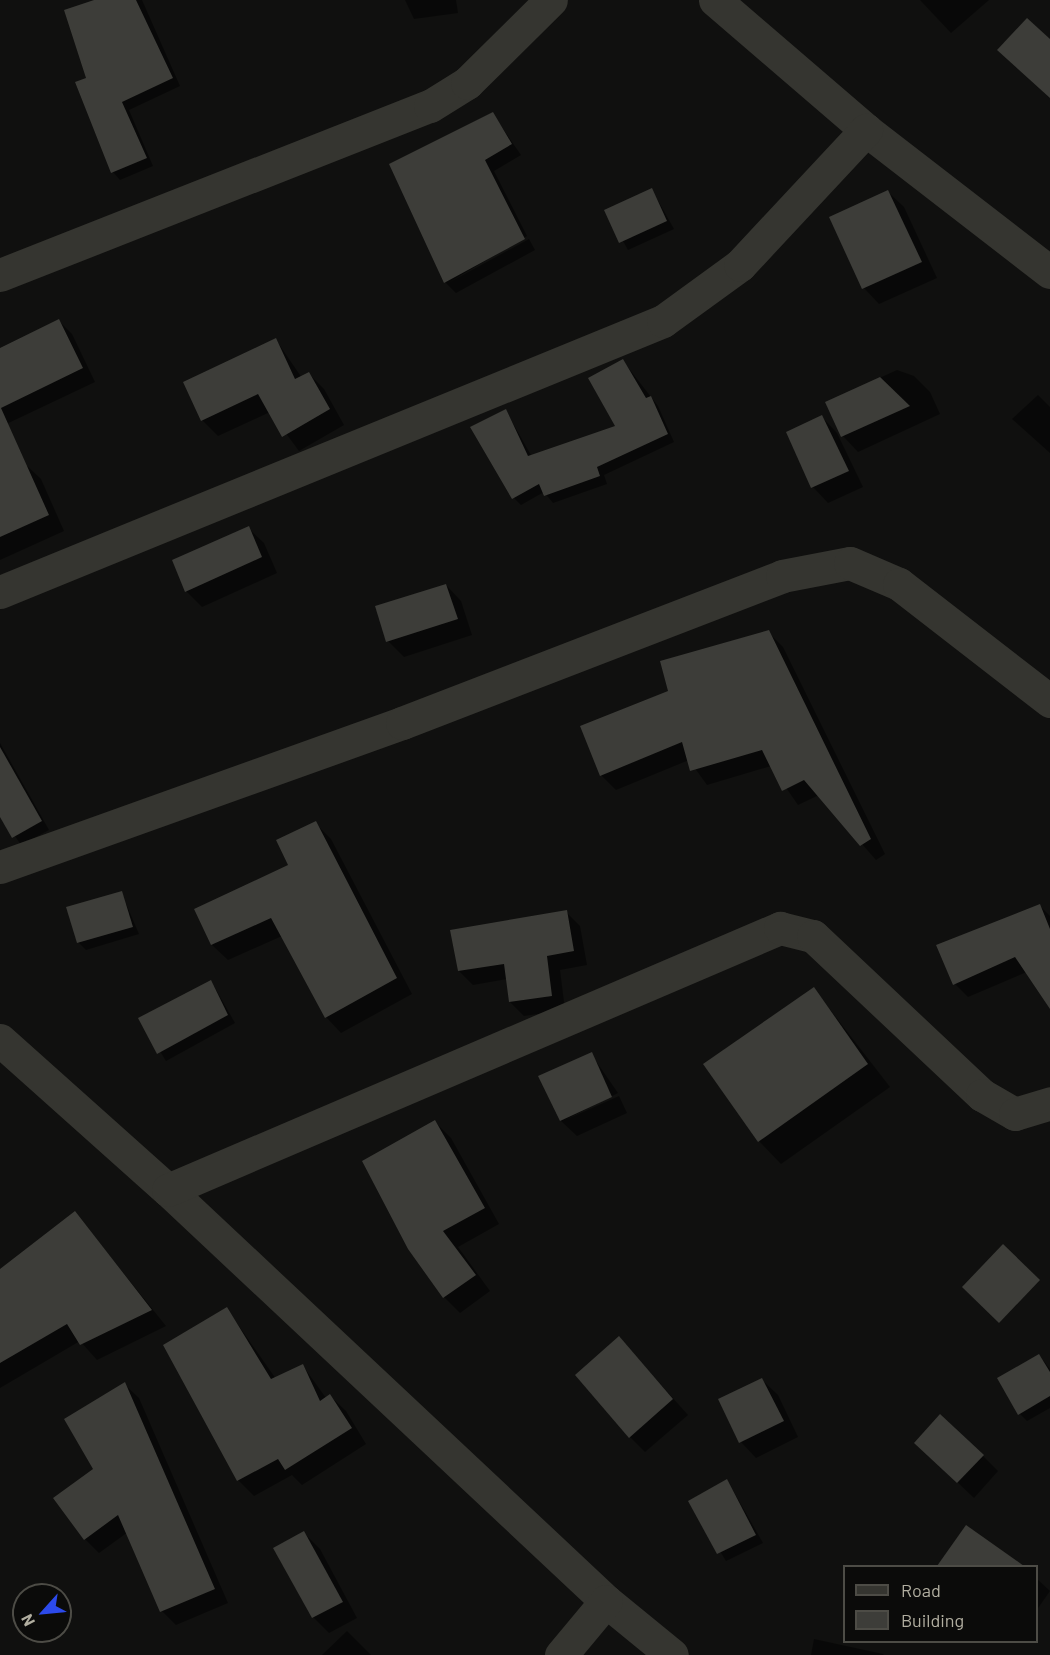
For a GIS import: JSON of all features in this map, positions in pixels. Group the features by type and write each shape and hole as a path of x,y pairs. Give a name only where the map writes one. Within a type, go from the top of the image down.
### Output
{"street":[{"path":"0,275 430,106 467,83 551,0"},
{"path":"715,0 866,130 1050,272"},
{"path":"0,592 663,321 740,265 866,130"},
{"path":"0,867 402,723 782,576 850,563 899,584 1050,701"},
{"path":"168,1190 780,928 813,936 982,1095 1015,1114 1050,1103"},
{"path":"0,1040 168,1190 606,1601 672,1655"},
{"path":"561,1655 606,1601"}],"building":[{"path":"94,0 136,0 173,78 122,102 147,158 111,173 75,82 86,78 64,10"},
{"path":"1027,18 1050,39 1050,98 997,50"},
{"path":"493,112 512,144 485,160 525,239 444,283 389,164"},
{"path":"652,188 667,221 619,243 604,210"},
{"path":"888,190 922,262 862,289 829,217"},
{"path":"59,319 83,368 1,408 49,515 0,537 0,348"},
{"path":"276,338 295,379 309,372 330,409 282,437 258,394 201,421 183,382"},
{"path":"623,359 646,398 651,396 668,434 597,467 600,476 544,496 539,484 512,499 470,427 506,409 528,456 615,426 588,378"},
{"path":"880,377 910,406 841,437 825,402"},
{"path":"822,415 849,471 811,488 786,432"},
{"path":"249,526 262,557 185,592 172,560"},
{"path":"446,584 458,619 386,642 375,606"},
{"path":"769,630 871,839 860,846 804,780 782,791 762,750 690,771 682,742 600,776 580,726 668,691 660,661"},
{"path":"0,747 42,821 12,838 0,817"},
{"path":"316,821 397,978 325,1018 271,918 211,945 194,909 288,865 276,840"},
{"path":"122,891 133,927 77,943 66,907"},
{"path":"1040,904 1050,929 1050,1009 1015,957 953,985 936,945"},
{"path":"567,910 574,951 547,956 552,996 509,1002 504,964 458,971 450,930"},
{"path":"211,980 228,1015 157,1054 138,1018"},
{"path":"814,987 868,1064 758,1142 703,1064"},
{"path":"592,1052 612,1097 560,1121 538,1076"},
{"path":"435,1120 485,1208 443,1231 476,1275 443,1298 408,1249 362,1161"},
{"path":"75,1211 152,1310 80,1345 67,1324 0,1363 0,1269"},
{"path":"1003,1244 1040,1280 999,1323 962,1287"},
{"path":"227,1307 271,1379 303,1364 320,1401 330,1394 352,1428 285,1470 278,1459 237,1481 163,1345"},
{"path":"619,1336 673,1399 629,1438 575,1375"},
{"path":"1039,1354 1050,1372 1050,1396 1018,1415 997,1378"},
{"path":"762,1378 784,1421 739,1443 718,1399"},
{"path":"125,1382 215,1589 160,1612 118,1515 84,1540 53,1498 93,1469 64,1419"},
{"path":"940,1414 984,1455 957,1483 914,1443"},
{"path":"727,1479 756,1535 717,1554 688,1501"},
{"path":"966,1525 1023,1565 938,1565"},
{"path":"304,1531 343,1602 312,1618 273,1548"}]}
